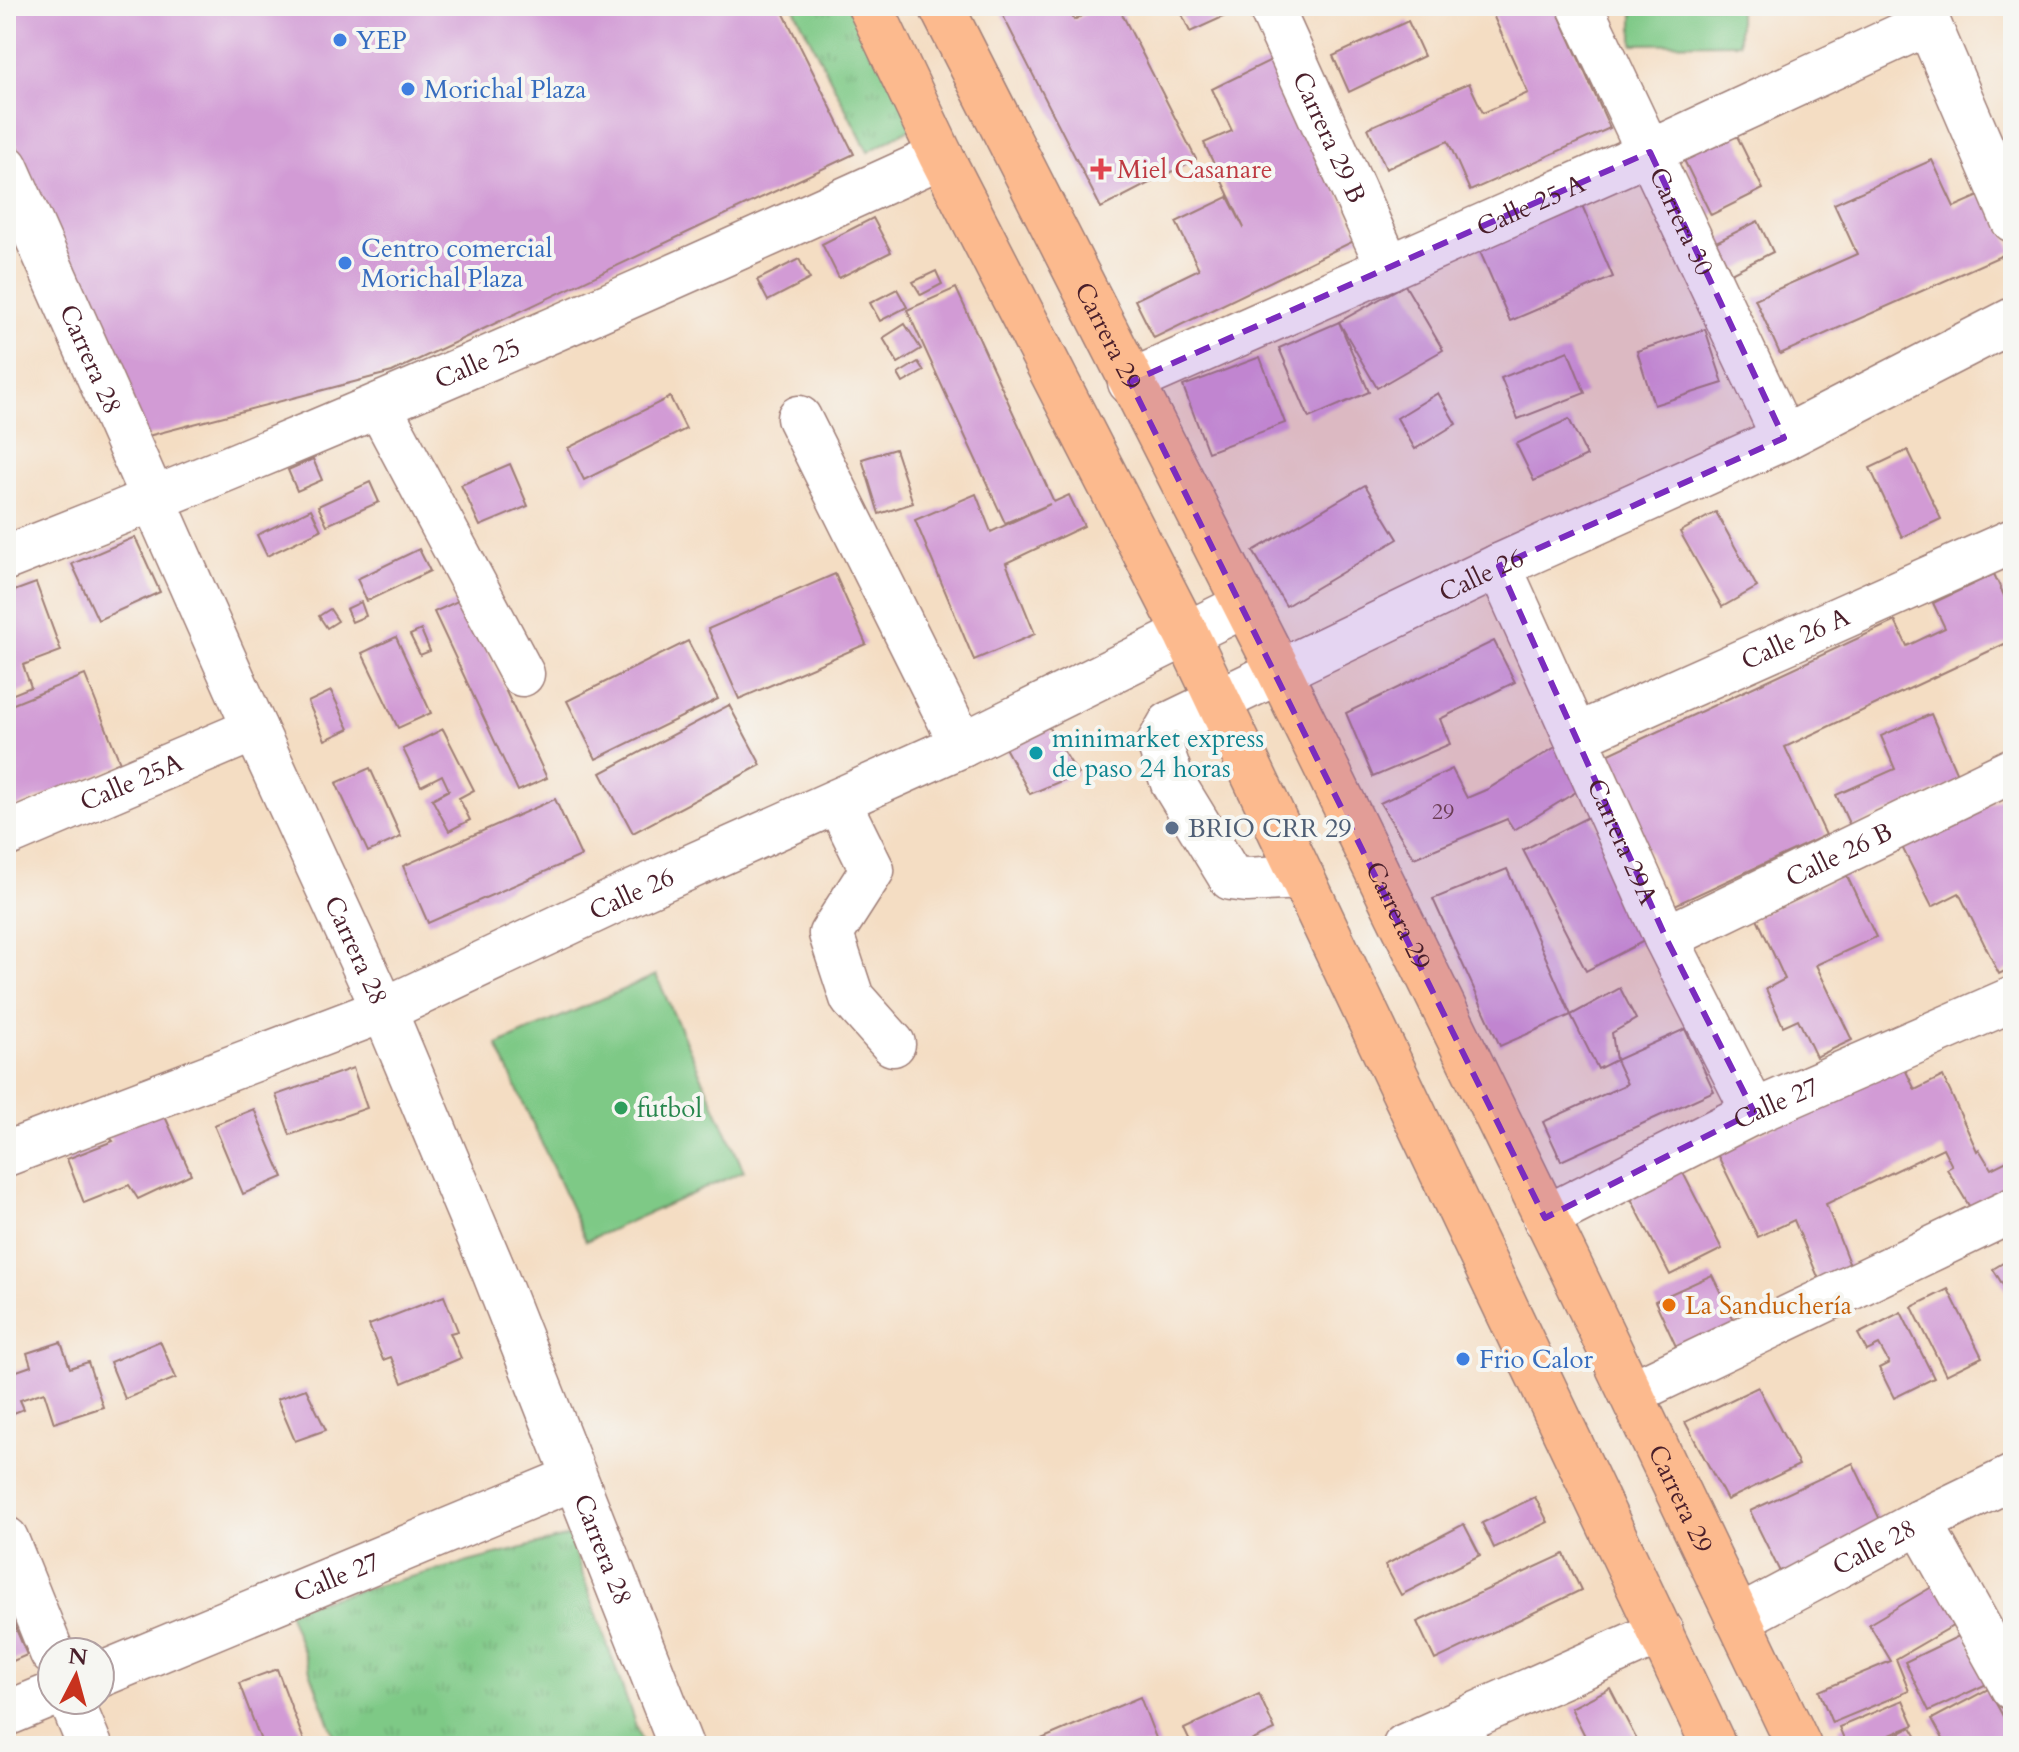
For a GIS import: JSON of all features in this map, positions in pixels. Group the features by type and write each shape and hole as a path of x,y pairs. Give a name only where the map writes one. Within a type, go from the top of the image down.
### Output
{"main road":[{"path":"870,6 941,156 1187,635 1714,1746"},
{"name":"Carrera 29","path":"941,6 1279,671 1631,1393 1799,1746"}],"street":[{"name":"Carrera 29 B","path":"1270,6 1389,268"},
{"name":"Carrera 30","path":"1580,6 1784,438"},
{"name":"Calle 25 A","path":"1130,382 1650,152 1925,15"},
{"path":"1925,15 2013,220"},
{"name":"Calle 25","path":"6,558 379,406 720,257 941,156"},
{"name":"Carrera 28","path":"6,167 152,500 384,1010 494,1272 574,1478 667,1742"},
{"name":"Calle 26","path":"1302,877 1231,878 1173,783 1159,743 1170,724 1499,566 1784,438 2013,320"},
{"path":"379,406 522,674"},
{"path":"799,418 962,745"},
{"name":"Calle 26 A","path":"1576,736 2013,541"},
{"name":"Carrera 29A","path":"1499,566 1666,938 1754,1112"},
{"name":"Calle 26","path":"6,1154 384,1010 623,897 962,745 1245,605"},
{"name":"Calle 25A","path":"6,835 255,729"},
{"name":"Calle 26 B","path":"1666,938 2013,770"},
{"path":"838,801 872,870 831,934 852,998 893,1044"},
{"name":"Calle 27","path":"1545,1218 1754,1112 2013,999"},
{"path":"1631,1393 2013,1210"},
{"name":"Calle 28","path":"1738,1619 1920,1522 2013,1477"},
{"name":"Calle 27","path":"116,1668 574,1478"},
{"path":"1920,1522 2013,1688"},
{"path":"6,1539 45,1636"},
{"path":"1405,1746 1661,1632"},
{"path":"6,1714 36,1702"},
{"path":"78,1716 90,1746"}],"highlighted area":[{"path":"1650,152 1784,438 1499,566 1666,938 1754,1112 1545,1218 1130,382"}],"green space":[{"path":"793,6 857,6 916,125 868,152"},
{"path":"1633,6 1739,6 1739,43 1633,44"},
{"name":"futbol","path":"656,975 744,1171 586,1241 497,1045"},
{"path":"569,1536 643,1746 338,1746 287,1609"}],"building":[{"name":"Centro comercial Morichal Plaza","path":"780,6 854,154 392,372 144,437 6,121 6,7"},
{"path":"998,6 1067,6 1074,20 1101,6 1118,6 1196,159 1101,208"},
{"path":"1178,6 1247,6 1190,32"},
{"path":"1489,6 1555,6 1610,128 1470,191 1448,141 1386,169 1368,128 1469,83 1483,113 1528,93"},
{"path":"1408,21 1424,56 1349,92 1333,56"},
{"path":"1273,59 1360,238 1154,338 1135,300 1199,269 1176,222 1228,197 1244,228 1204,143 1232,131 1212,89"},
{"path":"1733,128 1763,189 1711,215 1681,154"},
{"path":"1932,160 1954,207 1986,193 2012,251 1780,354 1755,299 1857,254 1834,204"},
{"path":"1581,203 1613,277 1510,321 1478,247"},
{"path":"873,218 891,252 839,278 822,244"},
{"path":"1758,221 1773,252 1731,273 1716,242"},
{"path":"799,259 810,279 768,301 757,280"},
{"path":"936,271 942,284 921,295 913,282"},
{"path":"1405,285 1443,350 1377,388 1339,322"},
{"path":"956,288 1054,502 1069,495 1084,526 1006,563 1035,634 974,660 915,520 976,494 991,532 1050,504 1005,523 907,310"},
{"path":"897,289 907,307 880,321 870,303"},
{"path":"1339,322 1369,392 1309,418 1279,348"},
{"path":"905,324 921,349 898,363 883,338"},
{"path":"1705,329 1723,383 1654,405 1637,351"},
{"path":"1568,351 1585,393 1518,419 1501,378"},
{"path":"1260,357 1285,423 1208,452 1183,386"},
{"path":"918,362 924,371 903,383 898,374"},
{"path":"1438,393 1456,424 1415,449 1397,418"},
{"path":"670,397 686,429 584,480 568,448"},
{"path":"1569,419 1587,456 1534,481 1516,444"},
{"path":"895,449 913,503 879,514 862,459"},
{"path":"1908,450 1941,519 1902,537 1870,468"},
{"path":"313,459 322,480 297,491 288,470"},
{"path":"510,464 528,506 480,526 461,485"},
{"path":"370,482 379,502 327,525 318,506"},
{"path":"1365,485 1398,539 1286,606 1253,551"},
{"path":"311,509 321,530 267,556 257,535"},
{"path":"1716,512 1757,587 1722,607 1680,532"},
{"path":"135,537 160,592 98,620 72,564"},
{"path":"419,549 430,571 367,601 357,579"},
{"path":"835,574 866,644 739,699 708,629"},
{"path":"1994,574 2013,615 2013,640 1785,747 1826,835 1675,905 1603,757 1895,621 1907,646 1945,628 1933,603"},
{"path":"36,583 61,651 23,665 31,687 6,697 6,594"},
{"path":"462,599 547,778 518,791 434,612"},
{"path":"361,602 366,616 352,622 346,609"},
{"path":"330,609 338,621 327,628 319,616"},
{"path":"421,630 430,651 420,655 410,635"},
{"path":"396,637 431,713 398,728 362,653"},
{"path":"688,641 718,699 596,759 567,701"},
{"path":"1494,641 1515,682 1440,719 1450,744 1373,777 1346,713"},
{"path":"85,675 121,765 6,811 6,707"},
{"path":"331,691 349,729 325,740 308,702"},
{"path":"729,705 761,765 633,833 601,773"},
{"path":"1931,714 1960,781 1851,828 1836,795 1895,769 1881,736"},
{"name":"minimarket express de paso 24 horas","path":"1042,717 1078,774 1030,794 996,731"},
{"path":"443,729 474,790 459,798 470,820 449,831 432,799 449,790 442,775 421,786 403,749"},
{"path":"1557,746 1584,787 1514,830 1507,819 1414,858 1380,803 1452,769 1467,798 1488,789"},
{"path":"370,768 401,837 368,852 336,783"},
{"path":"2013,792 2013,967 1999,974 1959,893 1932,907 1902,847"},
{"path":"555,799 581,856 428,923 403,866"},
{"path":"1590,816 1652,937 1586,971 1523,850"},
{"path":"1507,869 1571,1015 1500,1046 1433,899"},
{"path":"1846,874 1876,937 1816,965 1852,1040 1816,1057 1798,1019 1783,1026 1766,989 1785,979 1756,916"},
{"path":"1620,988 1636,1019 1612,1033 1616,1060 1598,1069 1571,1015"},
{"path":"1685,1029 1714,1091 1561,1161 1543,1122 1627,1084 1616,1060"},
{"path":"1903,1065 1915,1090 1943,1076 1977,1151 1979,1149 1991,1169 2013,1158 2013,1197 1977,1219 1947,1169 1952,1166 1943,1148 1826,1204 1852,1271 1821,1284 1794,1220 1758,1237 1717,1154"},
{"path":"353,1068 367,1108 290,1135 276,1095"},
{"path":"254,1109 283,1177 243,1194 214,1125"},
{"path":"162,1110 191,1174 138,1199 129,1185 84,1203 67,1159 113,1141 108,1135"},
{"path":"1678,1163 1722,1249 1670,1275 1626,1189"},
{"path":"2013,1257 2013,1297 2011,1298 1993,1269"},
{"path":"1712,1275 1737,1326 1679,1353 1655,1301"},
{"path":"1948,1289 1982,1357 1946,1375 1912,1307"},
{"path":"444,1296 458,1331 450,1333 461,1358 402,1383 391,1357 383,1360 369,1325"},
{"path":"1901,1312 1934,1378 1894,1398 1879,1368 1889,1363 1879,1345 1867,1351 1858,1334"},
{"path":"160,1341 176,1378 125,1399 110,1362"},
{"path":"61,1342 70,1368 88,1362 103,1407 54,1423 44,1392 20,1400 24,1409 6,1416 6,1385 14,1382 11,1373 31,1366 27,1353"},
{"path":"1758,1387 1799,1465 1727,1500 1685,1422"},
{"path":"306,1389 326,1430 295,1441 277,1399"},
{"path":"1853,1463 1884,1528 1782,1576 1750,1511"},
{"path":"1535,1497 1548,1522 1494,1548 1482,1523"},
{"path":"1464,1524 1480,1555 1401,1595 1385,1565"},
{"path":"1564,1554 1581,1590 1435,1660 1417,1622"},
{"path":"1942,1581 1970,1616 1896,1659 1909,1691 1832,1723 1819,1691 1891,1661 1869,1624"},
{"path":"6,1605 27,1655 6,1664"},
{"path":"1965,1633 1989,1683 1929,1711 1905,1662"},
{"path":"277,1669 306,1746 263,1746 239,1683"},
{"path":"1610,1688 1640,1746 1590,1746 1571,1708"},
{"path":"1988,1689 2013,1734 2013,1746 1947,1746 1932,1719"},
{"path":"1259,1694 1275,1730 1240,1746 1192,1746 1184,1729"},
{"path":"1140,1697 1159,1746 1025,1746"},
{"path":"1903,1700 1914,1725 1864,1746 1847,1746 1839,1727"},
{"path":"1911,1727 1922,1746 1875,1746"}],"place":[{"name":"YEP","path":"340,40"},
{"name":"Morichal Plaza","path":"408,89"},
{"name":"Miel Casanare","path":"1101,169"},
{"name":"Centro comercial Morichal Plaza","path":"345,263"},
{"name":"minimarket express de paso 24 horas","path":"1036,753"},
{"name":"BRIO CRR 29","path":"1172,828"},
{"name":"futbol","path":"621,1108"},
{"name":"La Sanduchería","path":"1669,1305"},
{"name":"Frio Calor","path":"1463,1359"}]}
